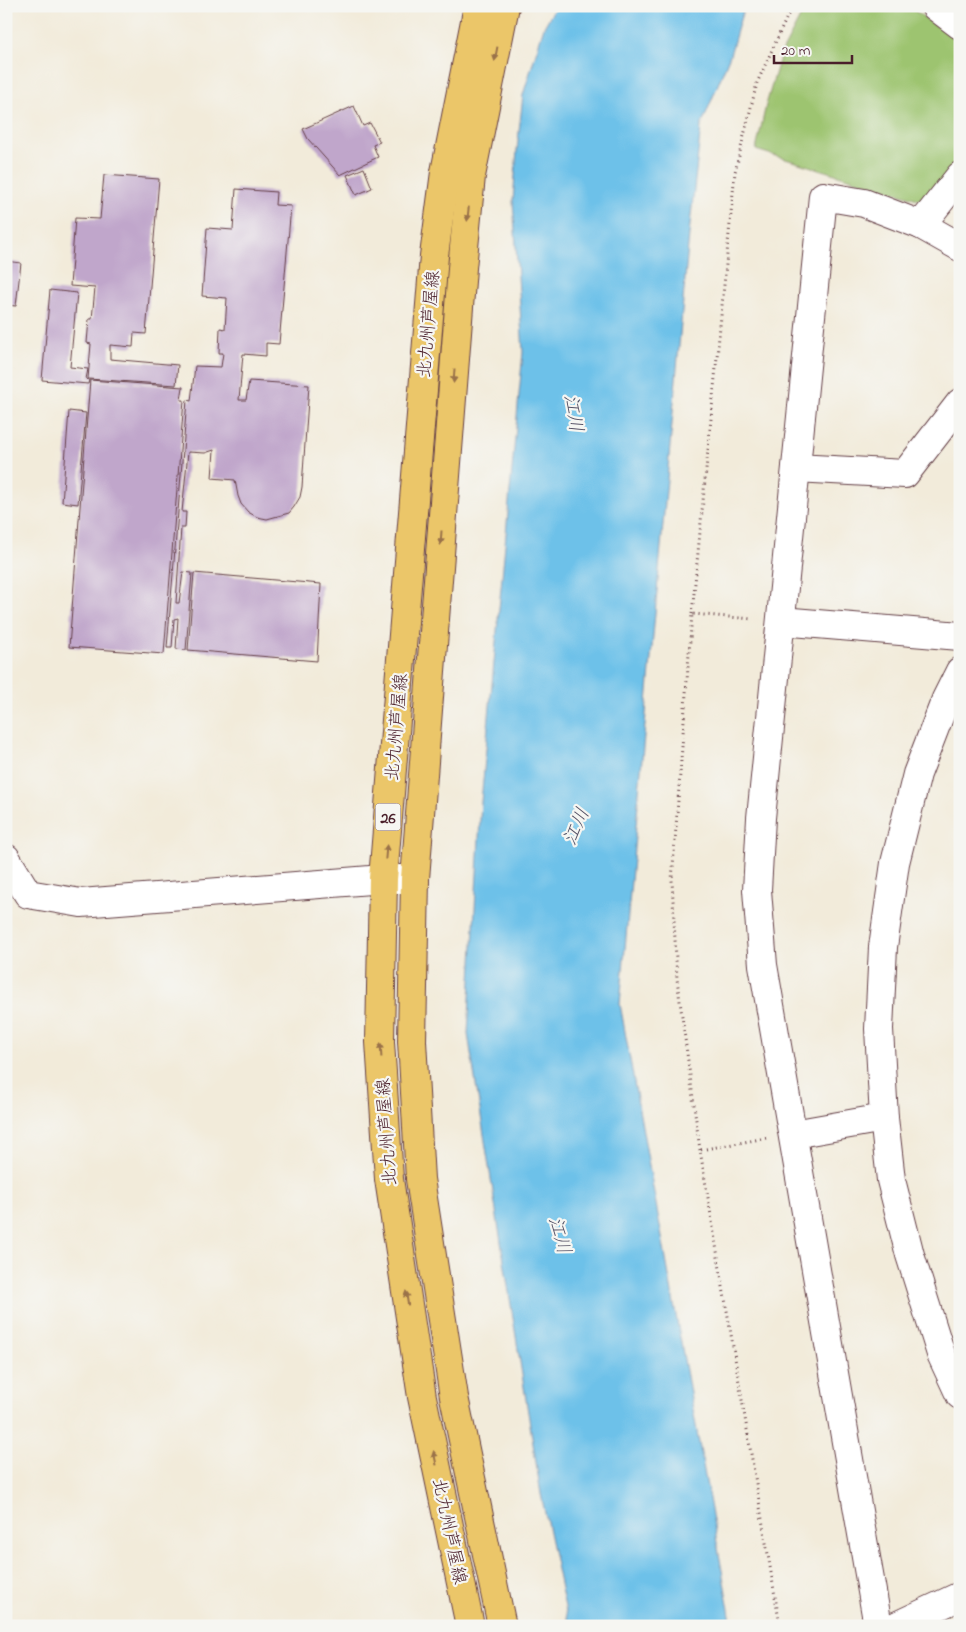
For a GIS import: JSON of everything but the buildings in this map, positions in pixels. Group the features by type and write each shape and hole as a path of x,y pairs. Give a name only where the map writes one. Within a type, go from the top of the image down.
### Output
{"main road":[{"name":"北九州芦屋線","path":"470,1626 422,1397 388,1180 380,1042 383,879 434,256 445,172 478,6"},
{"name":"北九州芦屋線","path":"502,1626 454,1397 420,1179 412,1041 415,879 470,185 505,6"}],"street":[{"path":"935,6 960,25"},
{"path":"921,225 960,176"},
{"path":"878,1626 763,964 757,890 761,818 823,196 864,203 921,225 960,247"},
{"path":"796,468 905,474 960,403"},
{"path":"781,621 960,636"},
{"path":"960,671 946,699 917,774 894,863 883,947 879,1029 884,1118 891,1180 910,1255 940,1354 960,1395"},
{"path":"6,858 28,894 81,904 383,879 415,879"},
{"path":"793,1134 884,1118"},
{"path":"896,1626 960,1596"}],"path":[{"path":"780,1626 700,1150 677,979 672,880 692,614 734,172 757,83 792,6"},
{"path":"692,614 781,621"},
{"path":"700,1150 793,1134"}],"green space":[{"path":"806,6 908,6 960,42 960,163 924,201 756,150 766,105 781,54"}],"water":[{"name":"江川","path":"556,6 744,6 730,55 701,126 689,234 620,1004 732,1626 569,1626 541,1494 468,1034 481,802 523,352 513,201 517,150 523,95 544,27"}]}
